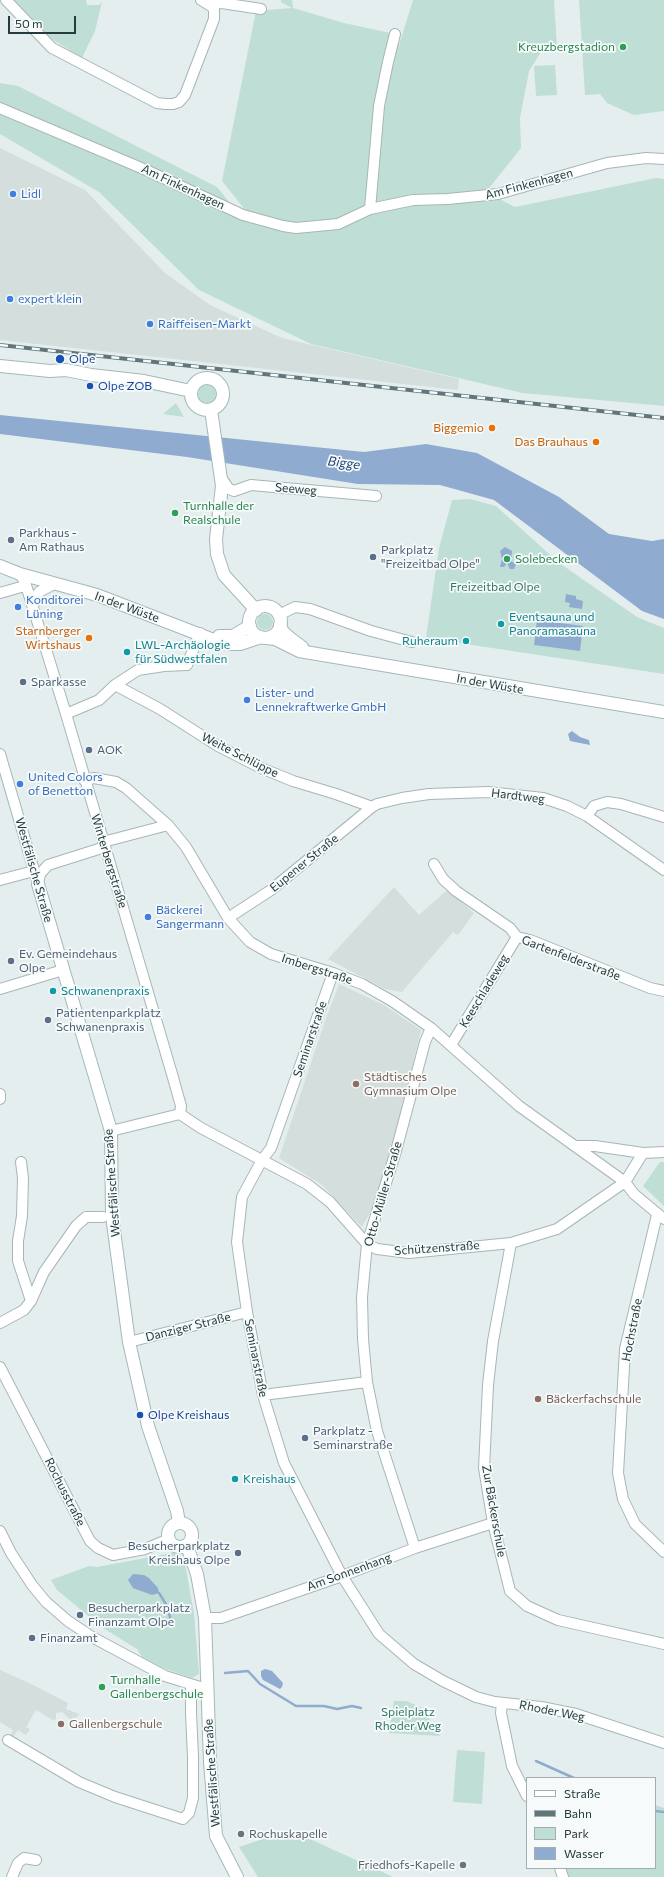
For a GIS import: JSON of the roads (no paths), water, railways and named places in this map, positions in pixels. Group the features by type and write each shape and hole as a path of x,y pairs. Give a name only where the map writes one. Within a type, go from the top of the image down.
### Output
{"street":[{"path":"6,0 52,48 157,103 165,104 179,102 185,95 214,19 215,13 211,4"},
{"path":"201,0 211,4 222,3 261,9"},
{"path":"370,209 378,106 395,34"},
{"name":"Am Finkenhagen","path":"0,108 139,167 244,215 283,226 296,228 338,224 370,209 413,200 455,199 498,194 607,163 646,158 664,159"},
{"path":"0,366 50,371 66,370 91,375 144,381 191,391"},
{"path":"206,378 216,381 223,390 223,396 219,405 211,410 206,411 196,407 191,398 191,391 195,382 200,379 206,378"},
{"path":"211,410 222,478 216,539 217,554 224,575 256,610"},
{"name":"Seeweg","path":"222,478 229,489 234,491 251,485 376,496"},
{"name":"In der Wüste","path":"0,566 20,574 97,595 200,633 219,642 240,644 264,638 275,640 300,651 664,712"},
{"name":"Winterbergstraße","path":"20,574 25,582 66,714 84,780 182,1106 180,1114"},
{"path":"33,609 36,595 54,584"},
{"path":"0,594 21,587"},
{"path":"280,620 276,611 266,607 256,610 251,617 250,626 253,632 264,638 277,633 280,620 295,607 310,609 371,631 412,642"},
{"name":"In der Wüste","path":"280,620 283,632 293,642 316,653"},
{"name":"In der Wüste","path":"200,633 228,637 237,634 250,626"},
{"path":"66,714 99,700 115,685 138,670 164,666 187,665 200,633"},
{"name":"Weite Schlüppe","path":"115,685 160,709 218,746 261,768 293,781 374,806"},
{"name":"Westfälische Straße","path":"0,754 111,1131 112,1216 129,1342 148,1426 177,1510 179,1523"},
{"name":"Imbergstraße","path":"84,780 94,778 116,782 126,788 168,825 186,847 228,918 250,942 271,954 333,973 381,994 431,1028 519,1106 625,1182 634,1194 661,1217"},
{"name":"Hardtweg","path":"374,806 429,794 488,792 543,798 567,806 587,816 664,870"},
{"path":"587,816 594,806 607,802 621,804 664,817"},
{"name":"Eupener Straße","path":"228,918 271,890 374,806"},
{"path":"38,884 40,874 48,866 104,845 168,825"},
{"path":"30,856 38,863 48,866"},
{"name":"Gartenfelderstraße","path":"434,864 443,879 456,891 510,928 517,937 530,940 650,988 664,991"},
{"path":"0,880 34,871"},
{"name":"Keeschladeweg","path":"451,1045 517,937"},
{"path":"0,989 63,970"},
{"name":"Seminarstraße","path":"333,973 271,1148 262,1160 242,1197 237,1242 247,1312 263,1395 284,1463 342,1576 379,1634 414,1664 462,1692"},
{"name":"Otto-Müller-Straße","path":"415,1548 377,1431 367,1382 363,1340 362,1297 367,1244 396,1151 425,1042 431,1028"},
{"path":"0,1094 0,1099"},
{"path":"111,1131 180,1114"},
{"name":"Schützenstraße","path":"180,1114 202,1128 307,1184 324,1197 367,1244 383,1250 409,1253 511,1243 557,1230 625,1182"},
{"path":"576,1146 595,1146 643,1153 664,1152"},
{"path":"625,1182 643,1153"},
{"path":"21,1162 23,1178 22,1216 18,1241 18,1261 31,1301"},
{"path":"0,1322 24,1310 31,1301 44,1272 76,1226 86,1217 102,1217"},
{"name":"Hochstraße","path":"661,1217 625,1349 618,1473 623,1499 635,1524 664,1552"},
{"name":"Zur Bäckerschule","path":"511,1243 493,1341 488,1385 484,1468 493,1523 510,1591 527,1606 558,1620 664,1644"},
{"name":"Danziger Straße","path":"129,1342 247,1312"},
{"name":"Rochusstraße","path":"0,1367 90,1541 98,1548 113,1555 144,1549 169,1539"},
{"path":"263,1395 367,1382"},
{"path":"179,1523 188,1526 192,1533 191,1541 186,1546 177,1547 169,1539 169,1530 179,1523"},
{"name":"Am Sonnenhang","path":"205,1618 221,1618 342,1576 415,1548 493,1523"},
{"path":"0,1531 11,1553 32,1585 46,1602 68,1621 92,1637 164,1676 194,1686 207,1687"},
{"name":"Westfälische Straße","path":"186,1546 197,1574 205,1618 210,1762 216,1836 237,1877"},
{"path":"8,1740 79,1782 183,1819 190,1813 193,1798 191,1689 194,1686"},
{"name":"Rhoder Weg","path":"462,1692 485,1700 541,1707 576,1714 664,1743"},
{"path":"502,1703 501,1713 512,1766 526,1794"},
{"path":"12,1877 18,1863 24,1858 36,1860"}],"water":[{"name":"Bigge","path":"0,415 364,452 426,444 477,453 559,497 609,534 652,541 664,539 664,619 642,611 494,500 440,485 358,484 187,457 0,434"},
{"name":"Solebecken","path":"505,547 512,551 511,561 516,564 514,569 510,569 507,563 504,567 500,567 502,559 500,551"},
{"path":"566,594 576,596 576,599 583,601 582,609 569,607 570,603 565,602"},
{"path":"537,620 583,626 580,651 534,645"},
{"path":"572,731 580,737 589,740 590,745 570,741 568,734"},
{"path":"133,1574 144,1575 149,1578 158,1588 159,1593 152,1595 133,1588 128,1580"},
{"path":"265,1669 272,1671 283,1683 280,1689 263,1680 261,1671"}],"waterway":[{"path":"159,1593 167,1606 171,1621"},
{"path":"225,1673 248,1671 260,1684 296,1706 324,1706 337,1709 352,1706 361,1708"},
{"path":"536,1761 572,1777"},
{"path":"656,1811 664,1812"}],"railway":[{"path":"0,345 664,418"}],"place":[{"name":"Kreuzbergstadion","path":"623,47"},
{"name":"Lidl","path":"13,194"},
{"name":"expert klein","path":"10,299"},
{"name":"Raiffeisen-Markt","path":"150,324"},
{"name":"Olpe","path":"60,359"},
{"name":"Olpe ZOB","path":"90,386"},
{"name":"Biggemio","path":"492,428"},
{"name":"Das Brauhaus","path":"596,442"},
{"name":"Turnhalle der Realschule","path":"175,513"},
{"name":"Parkhaus - Am Rathaus","path":"11,540"},
{"name":"Parkplatz \"Freizeitbad Olpe\"","path":"373,557"},
{"name":"Solebecken","path":"507,559"},
{"name":"Konditorei Lüning","path":"18,607"},
{"name":"Eventsauna und Panoramasauna","path":"501,624"},
{"name":"Starnberger Wirtshaus","path":"89,638"},
{"name":"Ruheraum","path":"466,641"},
{"name":"LWL-Archäologie für Südwestfalen","path":"127,652"},
{"name":"Sparkasse","path":"23,682"},
{"name":"Lister- und Lennekraftwerke GmbH","path":"247,700"},
{"name":"AOK","path":"89,750"},
{"name":"United Colors of Benetton","path":"20,784"},
{"name":"Bäckerei Sangermann","path":"148,917"},
{"name":"Ev. Gemeindehaus Olpe","path":"11,961"},
{"name":"Schwanenpraxis","path":"53,991"},
{"name":"Patientenparkplatz Schwanenpraxis","path":"48,1020"},
{"name":"Städtisches Gymnasium Olpe","path":"356,1084"},
{"name":"Bäckerfachschule","path":"538,1399"},
{"name":"Olpe Kreishaus","path":"140,1415"},
{"name":"Parkplatz - Seminarstraße","path":"305,1438"},
{"name":"Kreishaus","path":"235,1479"},
{"name":"Besucherparkplatz Kreishaus Olpe","path":"238,1553"},
{"name":"Besucherparkplatz Finanzamt Olpe","path":"80,1615"},
{"name":"Finanzamt","path":"32,1638"},
{"name":"Turnhalle Gallenbergschule","path":"102,1687"},
{"name":"Gallenbergschule","path":"61,1724"},
{"name":"Rochuskapelle","path":"241,1834"},
{"name":"Friedhofs-Kapelle","path":"463,1865"}],"park label":[{"name":"Freizeitbad Olpe","path":"495,587"},
{"name":"Spielplatz Rhoder Weg","path":"408,1719"}]}
